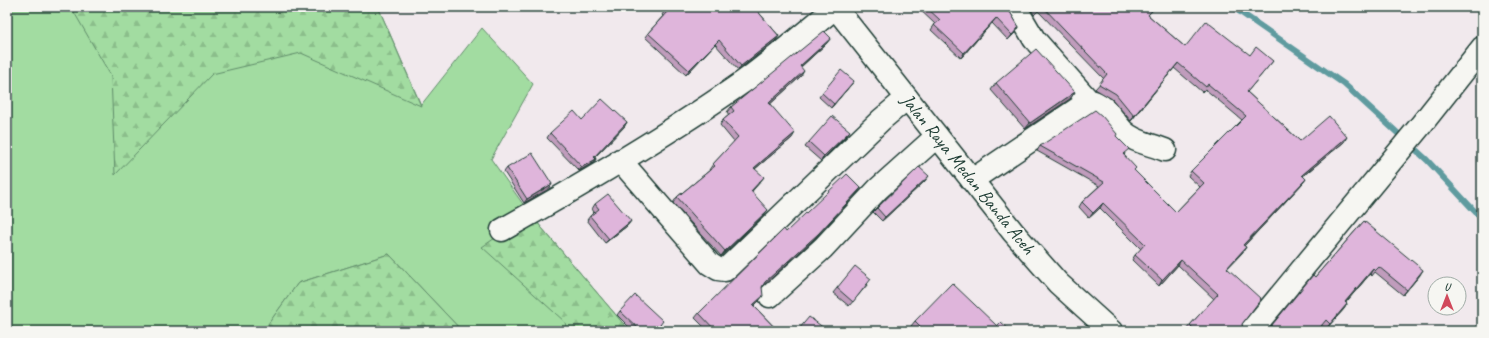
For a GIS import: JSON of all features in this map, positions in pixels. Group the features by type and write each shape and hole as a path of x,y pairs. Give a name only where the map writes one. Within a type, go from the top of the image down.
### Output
{"main road":[{"path":"502,230 687,119 744,81 835,7"},
{"name":"Jalan Raya Medan Banda Aceh","path":"835,7 1013,232 1058,284 1109,330"},
{"path":"1015,7 1034,39 1089,101 1100,103 1123,132 1135,139 1150,143 1165,150"},
{"path":"1251,331 1421,125 1482,48"},
{"path":"620,160 710,264 725,270 881,120 907,98"},
{"path":"972,180 1089,101"},
{"path":"770,296 823,248 878,189 937,136"}],"green space":[{"path":"7,7 381,7 379,9 421,105 482,28 533,84 491,159 530,214 628,331 462,331 389,254 298,283 263,331 7,331"},
{"path":"71,7 381,7 379,9 421,106 301,53 212,74 115,175 111,76"},
{"path":"530,214 628,331 567,331 565,322 482,247"},
{"path":"389,254 462,331 263,331 298,283"}],"building":[{"path":"669,7 754,7 779,36 741,66 719,40 689,70 648,33 667,12 665,10"},
{"path":"926,7 1007,7 1019,27 1012,35 996,18 964,53 934,25 940,20"},
{"path":"1043,7 1155,7 1148,15 1185,47 1206,21 1250,55 1256,47 1273,61 1247,92 1300,141 1329,116 1347,137 1302,175 1306,179 1243,245 1246,247 1227,268 1261,299 1242,324 1243,331 1196,331 1190,325 1218,294 1181,260 1162,280 1135,255 1145,244 1103,203 1093,213 1082,202 1104,182 1040,146 1095,110 1102,116 1117,134 1116,136 1129,149 1123,154 1136,168 1134,170 1176,212 1204,183 1191,171 1246,116 1208,84 1206,87 1178,63 1134,116 1116,94 1099,84 1107,74"},
{"path":"824,31 831,38 800,66 804,71 769,103 795,133 754,168 764,177 751,191 768,210 725,251 677,197 715,166 713,164 738,137 723,120 734,111 731,107"},
{"path":"1036,49 1075,92 1030,123 996,83"},
{"path":"841,70 854,81 834,104 822,93"},
{"path":"602,99 627,122 594,157 596,159 582,167 550,133 574,111 582,120"},
{"path":"832,116 850,131 824,156 809,142"},
{"path":"532,153 552,184 527,199 507,168"},
{"path":"919,167 929,176 885,217 877,208"},
{"path":"847,174 861,188 818,234 765,282 762,287 763,296 753,305 778,331 716,331 699,313 784,229 786,232"},
{"path":"608,194 631,221 609,239 590,216 599,209 595,204"},
{"path":"1364,221 1423,270 1407,290 1379,267 1375,271 1373,269 1345,302 1347,304 1330,324 1326,320 1317,331 1267,331 1313,275 1315,277"},
{"path":"855,266 871,279 853,302 837,288"},
{"path":"952,283 997,326 1001,322 1011,331 925,331 915,321"},
{"path":"635,295 663,321 660,325 666,331 641,331 620,311"},
{"path":"809,317 828,331 801,331 799,329"}],"waterway":[{"path":"1233,7 1344,84 1427,160 1482,219"}]}
